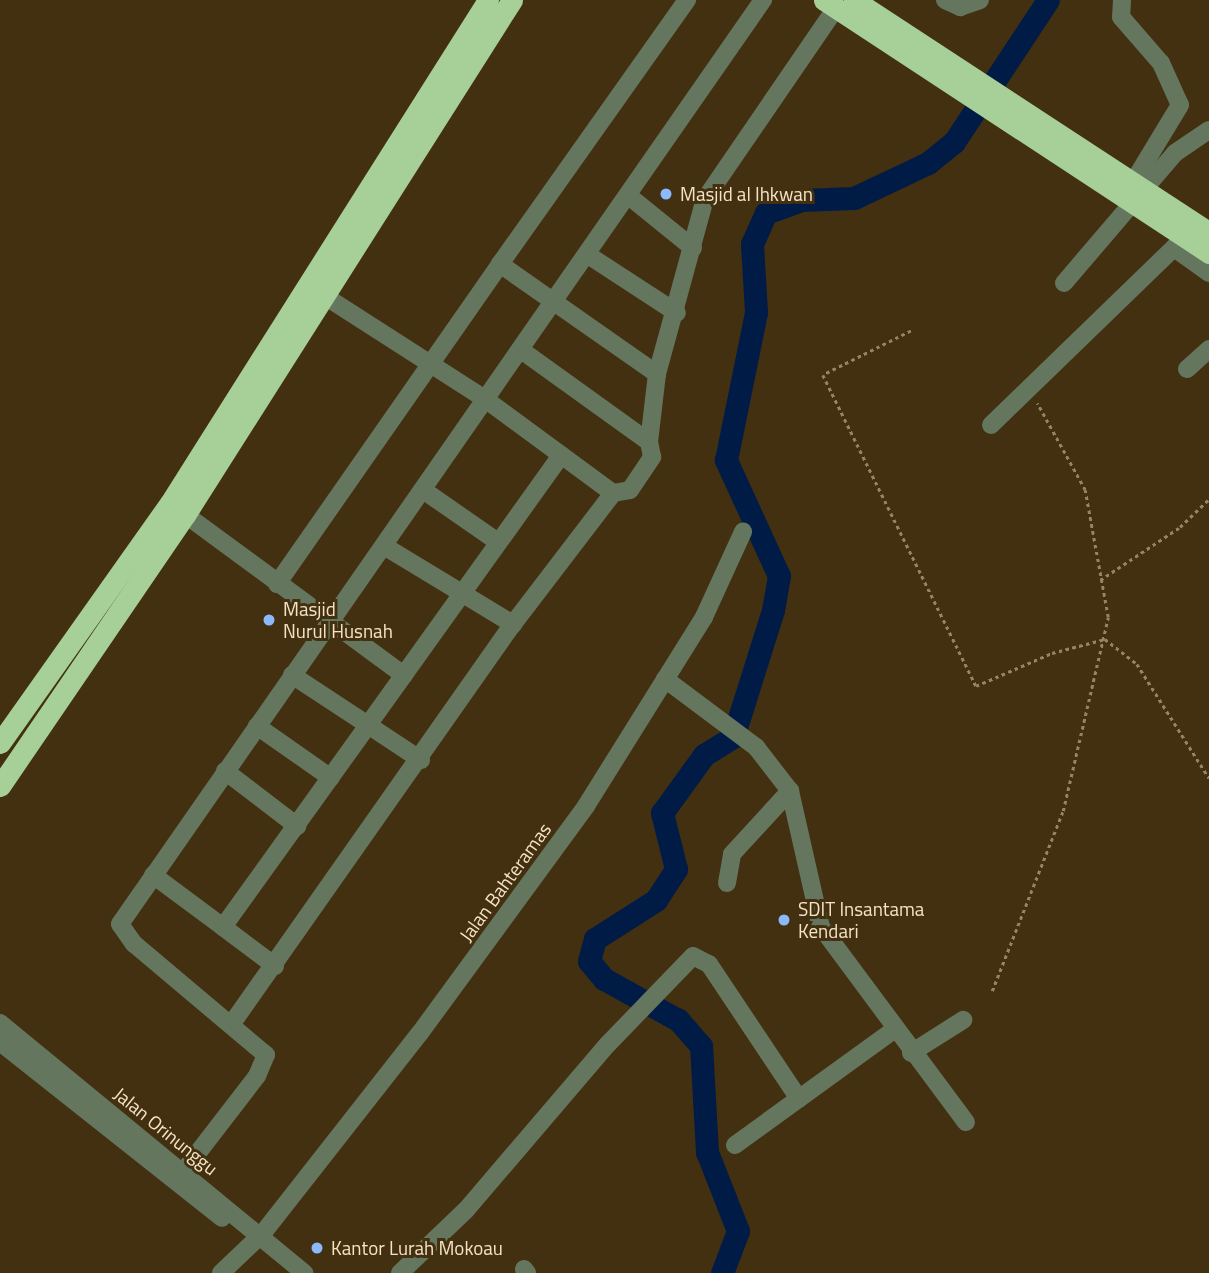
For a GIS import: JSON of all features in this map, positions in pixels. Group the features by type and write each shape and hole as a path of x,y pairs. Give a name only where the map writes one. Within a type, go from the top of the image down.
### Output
{"highway":[{"path":"0,786 177,509 488,0"},
{"path":"0,743 177,509 323,295 512,0"},
{"path":"838,3 1137,196 1209,232"},
{"path":"1137,196 1179,243 1209,253"}],"street":[{"path":"277,584 687,0"},
{"path":"183,1172 265,1065 262,1049 122,931 127,911 485,399 630,197 763,0"},
{"path":"945,0 960,7 980,0"},
{"path":"1122,0 1121,17 1161,63 1180,105 1137,196"},
{"path":"233,1022 421,760 513,624 613,494 630,490 652,457 649,442 657,374 677,313 705,199 838,3"},
{"path":"1064,283 1175,153 1209,130"},
{"path":"630,197 693,248"},
{"path":"991,425 1030,391 1179,243 1209,273"},
{"path":"588,255 677,313"},
{"path":"500,264 657,374"},
{"path":"323,295 485,399 613,494"},
{"path":"1187,369 1209,349"},
{"path":"521,350 649,442"},
{"path":"223,927 298,826 561,455"},
{"path":"423,490 498,542"},
{"path":"177,509 328,623 404,675"},
{"name":"Jalan Bahteramas","path":"221,1273 259,1238 505,919 704,617 743,532"},
{"path":"384,546 513,624"},
{"path":"292,676 421,760"},
{"path":"665,679 735,730 790,791 821,927 911,1053 966,1122"},
{"path":"257,726 331,778"},
{"path":"225,771 298,826"},
{"path":"727,883 732,854 790,791"},
{"path":"153,875 275,967"},
{"path":"400,1273 466,1210 684,961 705,960 799,1099"},
{"path":"911,1053 963,1020"},
{"name":"Jalan Orinunggu","path":"0,1023 183,1172 259,1238 290,1273"},
{"path":"735,1145 894,1030"},
{"name":"Jalan Orinunggu","path":"0,1042 304,1273"}],"path":[{"path":"911,331 823,375 976,686 1052,653 1105,639"},
{"path":"992,991 1063,811 1078,726 1105,639 1100,580 1085,491 1030,391"},
{"path":"1100,580 1180,527 1209,499"},
{"path":"1105,639 1137,664 1209,778"}],"waterway":[{"path":"722,1273 738,1231 707,1152 701,1046 678,1020 604,979 589,961 595,939 656,900 676,869 662,813 704,755 733,737 773,610 779,576 726,460 756,312 752,244 766,213 802,200 854,198 928,163 954,142 1048,0"}],"place":[{"name":"Masjid al Ihkwan","path":"666,194"},
{"name":"Masjid Nurul Husnah","path":"269,620"},
{"name":"SDIT Insantama Kendari","path":"784,920"},
{"name":"Kantor Lurah Mokoau","path":"317,1248"}]}
